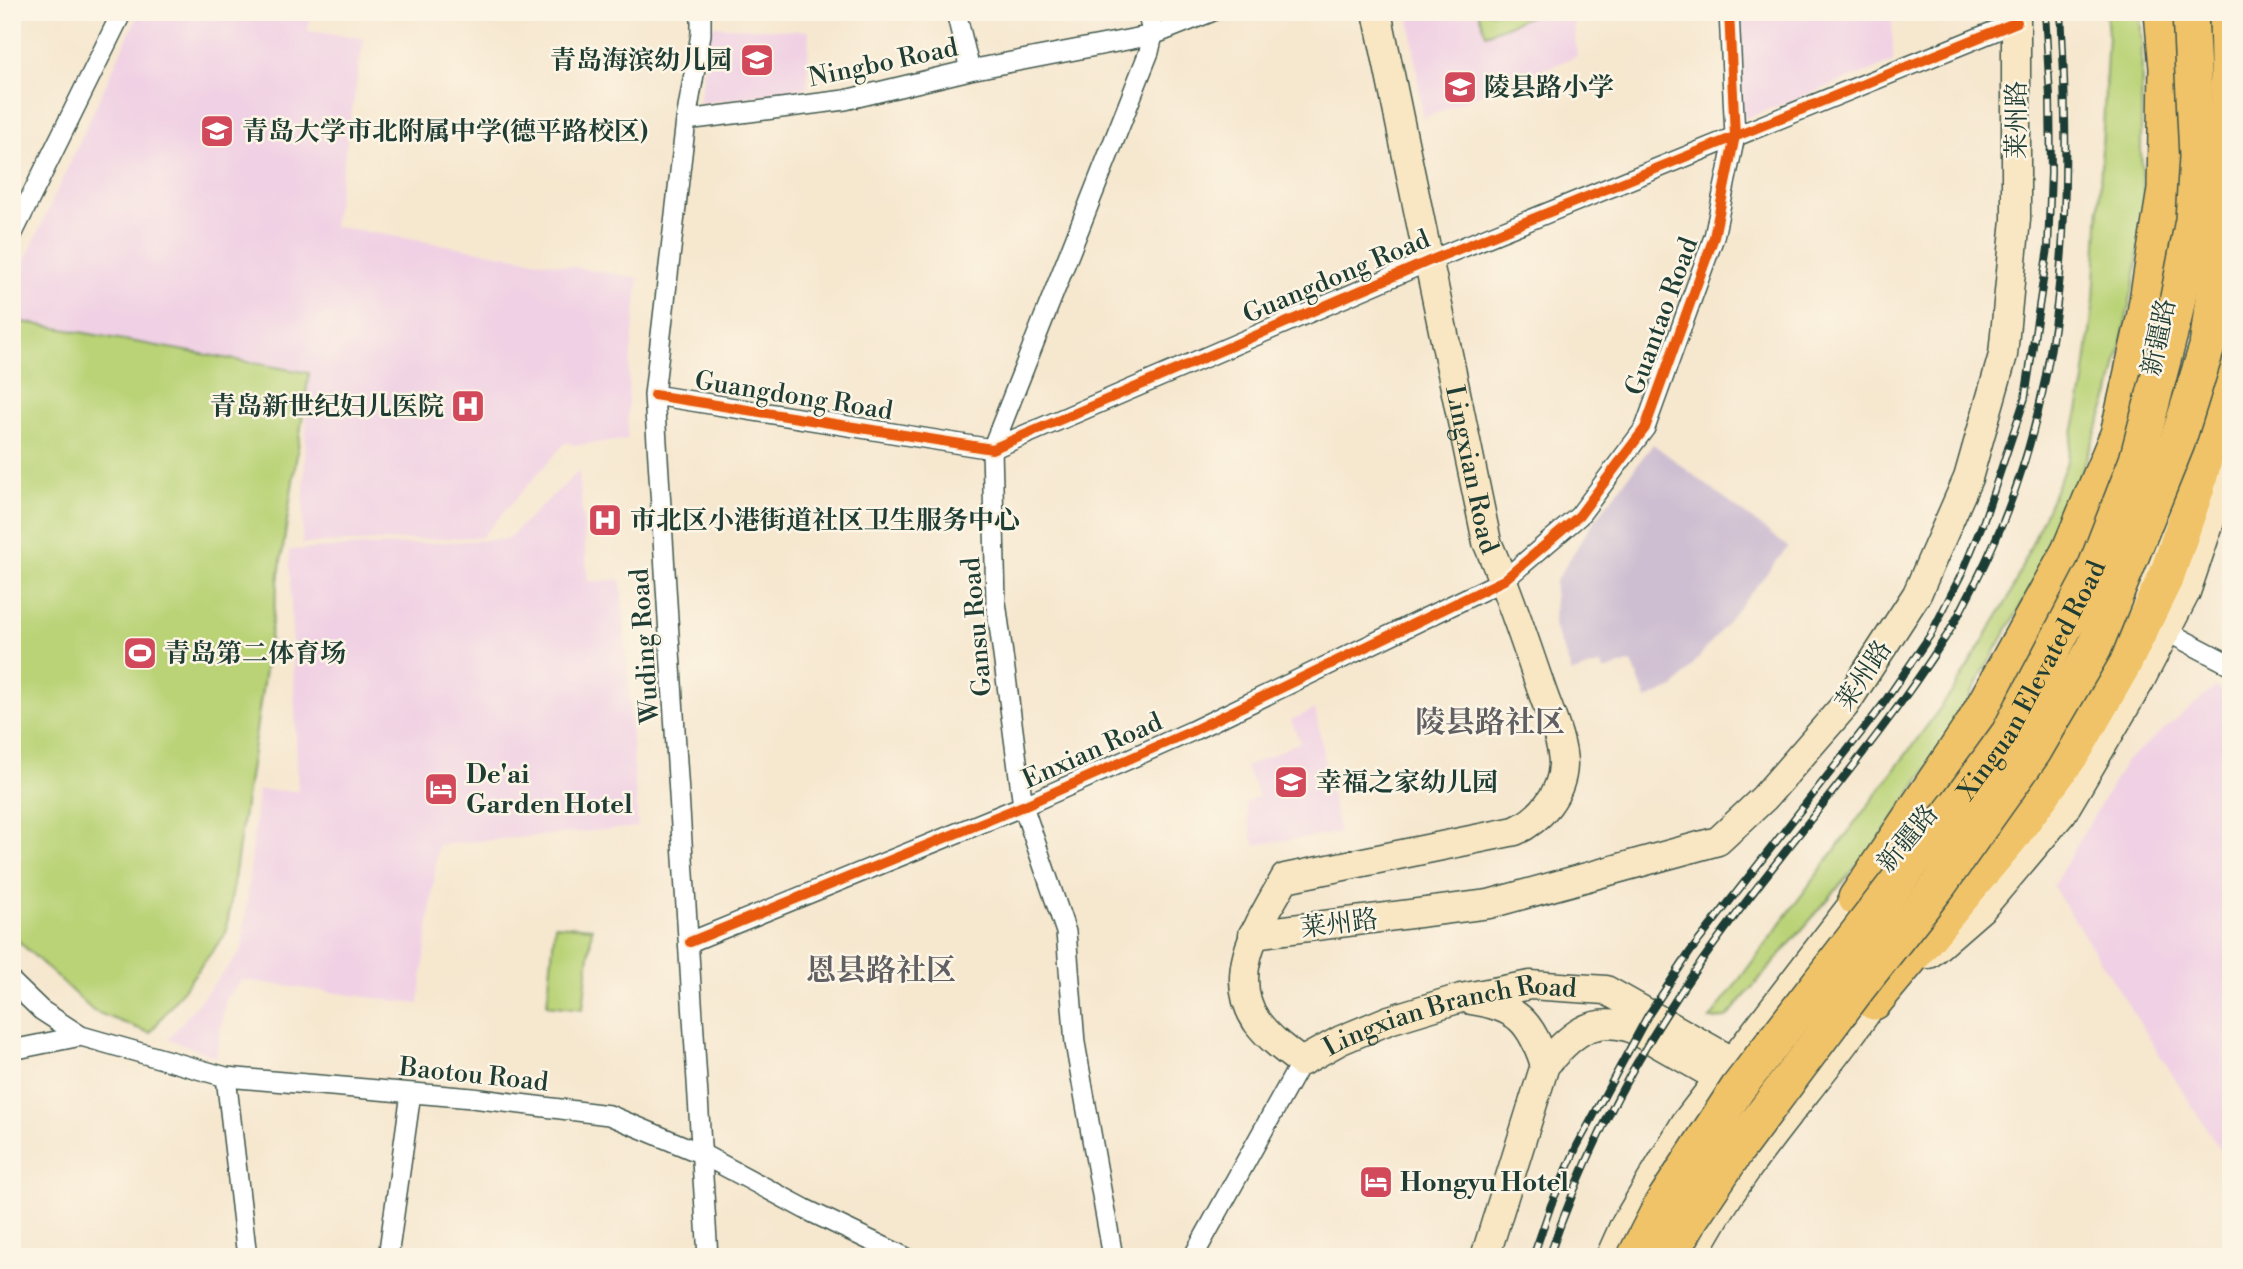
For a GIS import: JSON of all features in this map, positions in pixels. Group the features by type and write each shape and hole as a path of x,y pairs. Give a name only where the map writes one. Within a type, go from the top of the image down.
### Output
{"highway":[{"path":"1856,898 1974,723 2068,551 2118,434 2144,319 2165,190 2167,68 2162,12"},
{"name":"Xinguan Elevated Road","path":"1636,1257 1662,1204 1738,1088 1959,802 2009,733 2094,571 2137,460 2174,318 2193,220 2197,157 2190,12"},
{"name":"Xinguan Elevated Road","path":"1670,1257 1690,1218 1738,1148 1938,886 2034,751 2094,648 2177,443 2207,346 2230,165 2227,12"},
{"path":"1874,1002 2012,836 2074,751 2123,665 2167,575 2197,487 2231,357"}],"street":[{"path":"12,235 122,12"},
{"name":"Wuding Road","path":"701,12 701,34 686,120 654,395 708,1257"},
{"path":"956,12 970,70"},
{"path":"1147,12 1153,34"},
{"name":"Ningbo Road","path":"686,120 845,100 970,70 1153,34 1211,12"},
{"name":"Lingxian Road","path":"1301,1062 1273,1040 1258,1023 1248,1004 1244,983 1244,967 1253,934 1285,878 1515,831 1530,825 1543,813 1558,786 1563,767 1562,754 1504,580 1487,542 1377,12"},
{"name":"Guantao Road","path":"1504,580 1580,516 1645,428 1714,237 1735,136 1729,12"},
{"name":"新疆路","path":"1610,1257 1623,1228 1686,1122 1856,898 1965,770 2071,592 2136,438 2167,298 2182,173 2181,12"},
{"name":"Guangdong Road","path":"654,395 992,449 1429,261 2016,17"},
{"name":"莱州路","path":"1253,934 1489,904 1718,841 1764,798 1845,705 1917,594 1968,478 2004,355 2016,219 2016,17"},
{"name":"Gansu Road","path":"1112,1257 1075,1043 1066,932 1023,806 996,602 992,449 1149,52 1153,34"},
{"path":"1693,1257 1755,1157 1874,1002 1937,905 2026,786 2074,714 2111,650 2154,551 2183,471 2216,357 2231,281"},
{"path":"1874,1002 1983,907 2063,812 2139,683 2186,592 2231,459"},
{"name":"Enxian Road","path":"690,942 1023,806 1192,731 1504,580"},
{"path":"2165,631 2231,665"},
{"path":"12,982 41,1010 81,1036"},
{"name":"Lingxian Branch Road","path":"1193,1257 1301,1062 1341,1040 1389,1020 1461,998 1530,985 1606,989 1789,1113"},
{"path":"1461,998 1503,1007 1520,1017 1532,1030 1545,1065"},
{"path":"1485,1257 1545,1065 1564,1044 1588,1028 1601,1023 1614,1023 1725,1070"},
{"name":"Baotou Road","path":"12,1050 81,1036 226,1077 472,1098 609,1115 700,1153 805,1209 905,1257"},
{"path":"226,1077 247,1257"},
{"path":"388,1257 411,1093"}],"shaded area":[{"path":"139,12 311,12 308,31 364,38 333,226 639,278 629,371 627,440 575,445 566,442 482,537 302,544 308,373 12,320 12,289"},
{"name":"陵县路小学","path":"1409,12 1573,12 1577,56 1423,118"},
{"path":"1740,12 1892,12 1893,62 1743,119"},
{"name":"青岛海滨幼儿园","path":"711,26 809,31 807,88 699,104"},
{"path":"1653,444 1788,547 1674,688 1646,699 1632,662 1604,671 1601,664 1572,673 1554,626 1555,582 1590,527"},
{"path":"579,471 588,582 621,579 638,827 438,845 419,1004 242,980 226,998 216,1057 168,1039 242,950 258,790 298,791 289,550 507,539"},
{"path":"2215,687 2231,695 2231,1167 2053,886 2126,761"},
{"name":"幸福之家幼儿园","path":"1315,709 1339,833 1254,845 1245,803 1259,796 1245,767 1300,742 1291,720"}],"green space":[{"path":"1478,12 1540,12 1486,34"},
{"path":"2106,12 2140,12 2144,203 2135,278 2110,394 2070,503 2043,567 1933,760 1879,840 1726,1018 1710,1019 1955,688 2008,599 2066,465 2083,388 2094,300 2108,34"},
{"name":"青岛第二体育场","path":"12,320 309,373 226,933 150,1033 93,1011 12,935"},
{"path":"555,925 592,928 583,1009 547,1005"}],"railway":[{"path":"1533,1257 1551,1205 1577,1146 1647,1017 1690,952 1881,707 1931,634 1962,573 1984,520 2025,398 2048,248 2051,173 2045,12"},
{"path":"1549,1257 1596,1141 1656,1031 1732,920 1917,680 1957,618 2006,515 2029,446 2046,375 2057,304 2065,159 2061,12"}],"cycle path":[{"path":"690,942 1023,806 1192,731 1504,580 1579,516 1645,428 1714,237 1735,136 1729,12"},
{"path":"654,395 992,449 1429,261 2017,22"}],"place":[{"name":"青岛海滨幼儿园","path":"757,60"},
{"name":"陵县路小学","path":"1460,87"},
{"name":"青岛大学市北附属中学(德平路校区)","path":"217,131"},
{"name":"青岛新世纪妇儿医院","path":"468,406"},
{"name":"市北区小港街道社区卫生服务中心","path":"605,520"},
{"name":"青岛第二体育场","path":"140,653"},
{"name":"幸福之家幼儿园","path":"1291,782"},
{"name":"De'ai Garden Hotel","path":"441,789"},
{"name":"Hongyu Hotel","path":"1376,1182"}],"district":[{"name":"陵县路社区","path":"1490,722"},
{"name":"恩县路社区","path":"881,970"}]}
